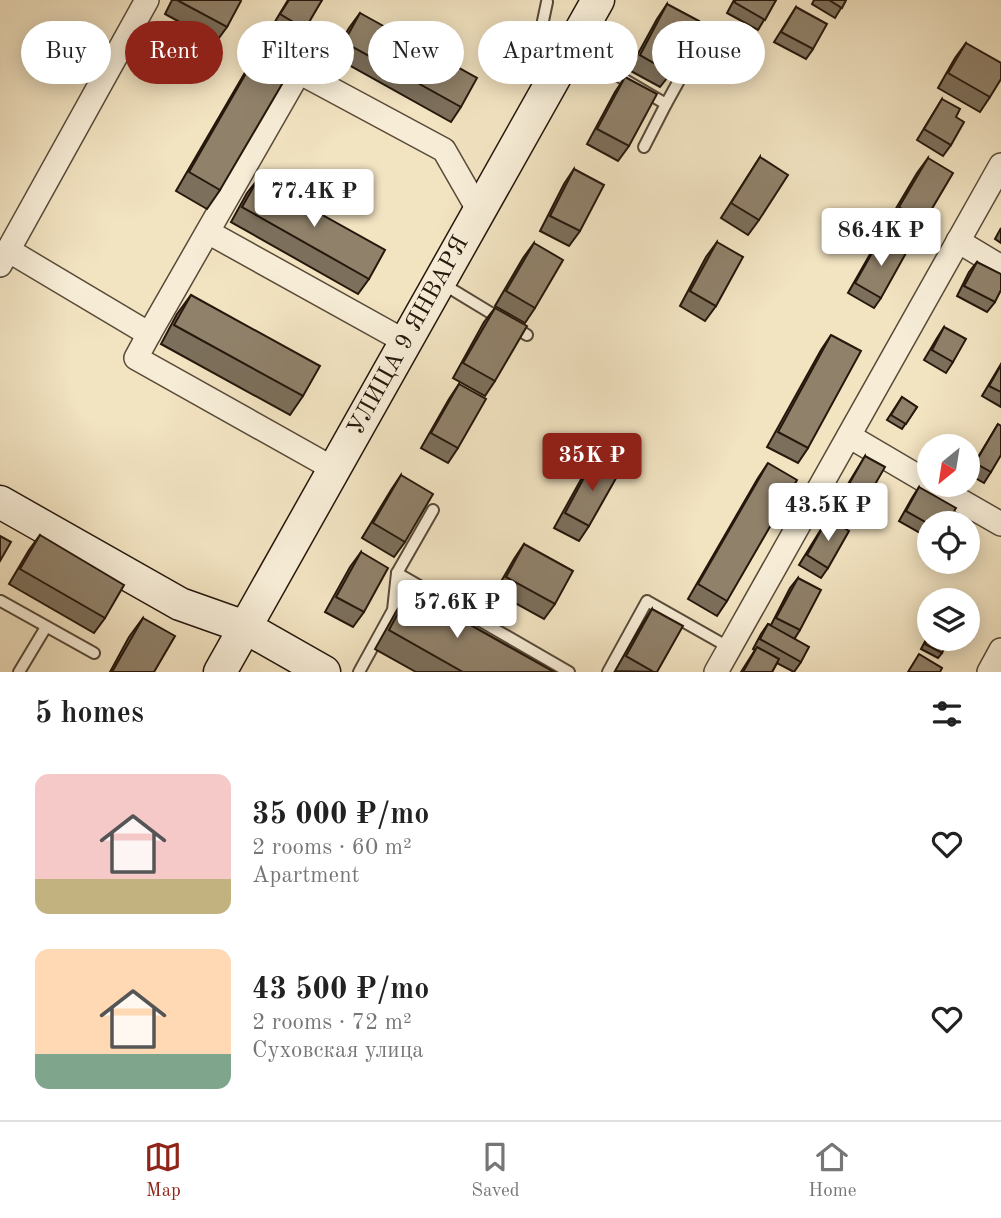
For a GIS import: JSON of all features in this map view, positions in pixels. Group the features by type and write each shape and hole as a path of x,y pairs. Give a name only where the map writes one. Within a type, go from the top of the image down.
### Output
{"street":[{"path":"147,0 4,258 149,334"},
{"name":"УЛИЦА 9 ЯНВАРЯ","path":"586,21 598,0"},
{"path":"334,469 136,358 299,72 444,150 479,211"},
{"name":"УЛИЦА 9 ЯНВАРЯ","path":"220,672 550,84"},
{"path":"716,672 1001,164"},
{"path":"208,232 406,342"},
{"path":"958,241 1001,267"},
{"path":"849,436 917,476"},
{"path":"954,497 1001,524"},
{"path":"0,502 180,604 245,627 324,672"},
{"path":"989,672 1001,650"}],"lane":[{"path":"543,21 547,2"},
{"path":"620,84 666,104"},
{"path":"644,147 677,84"},
{"path":"440,282 527,335"},
{"path":"359,672 393,610 397,573 433,510"},
{"path":"397,573 569,672"},
{"path":"1,601 94,653"},
{"path":"608,672 647,601 730,648"},
{"path":"19,672 46,627"}],"building":[{"path":"177,0 241,1 227,27 223,25 223,21 216,21"},
{"path":"289,0 322,0 310,21 292,21 280,14"},
{"path":"776,0 765,20 734,2"},
{"path":"829,0 846,0 842,8"},
{"path":"667,4 699,21 658,21"},
{"path":"796,7 827,24 813,49 781,32"},
{"path":"360,13 374,21 368,21 368,55 354,48 354,24"},
{"path":"652,32 652,62 640,55"},
{"path":"966,43 1001,63 1001,79 990,97 948,73"},
{"path":"464,71 477,78 461,107 420,84 464,84"},
{"path":"240,84 282,84 220,190 189,172"},
{"path":"621,84 638,84 657,94 629,146 597,129"},
{"path":"942,99 960,109 956,117 964,122 951,145 924,129"},
{"path":"760,157 788,175 759,220 731,203"},
{"path":"928,158 953,173 924,222 899,207"},
{"path":"574,169 604,185 580,231 550,216"},
{"path":"258,179 385,250 369,279 242,207"},
{"path":"880,239 906,253 881,298 855,283"},
{"path":"717,242 743,257 716,306 690,291"},
{"path":"534,243 563,260 535,308 506,291"},
{"path":"977,262 1001,274 1001,290 995,302 964,286"},
{"path":"191,295 320,366 303,396 174,325"},
{"path":"495,308 527,326 495,381 463,363"},
{"path":"944,327 966,339 953,362 932,350"},
{"path":"831,335 861,351 808,448 778,432"},
{"path":"1001,365 1001,392 989,386"},
{"path":"459,384 486,399 458,448 431,433"},
{"path":"902,397 917,407 906,424 891,415"},
{"path":"998,424 1001,426 1001,455 991,472 980,466 980,455"},
{"path":"865,456 885,467 869,495 849,484"},
{"path":"594,459 619,473 589,526 565,513"},
{"path":"768,463 797,480 727,601 698,584"},
{"path":"401,475 433,494 405,542 373,523"},
{"path":"917,491 917,497 937,497 956,508 954,511 917,511 917,517 906,511"},
{"path":"828,518 849,531 828,568 807,555"},
{"path":"40,535 124,585 105,618 20,569"},
{"path":"0,536 11,542 0,561"},
{"path":"524,544 573,571 555,604 506,577"},
{"path":"361,552 388,568 364,612 336,597"},
{"path":"798,578 821,590 800,630 776,618"},
{"path":"410,591 554,672 463,672 389,630"},
{"path":"652,609 683,626 657,672 626,656"},
{"path":"143,618 175,636 154,672 112,672"},
{"path":"768,624 809,647 801,662 760,639"},
{"path":"757,647 779,659 772,672 743,672"},
{"path":"919,654 942,668 940,672 908,672"}]}
